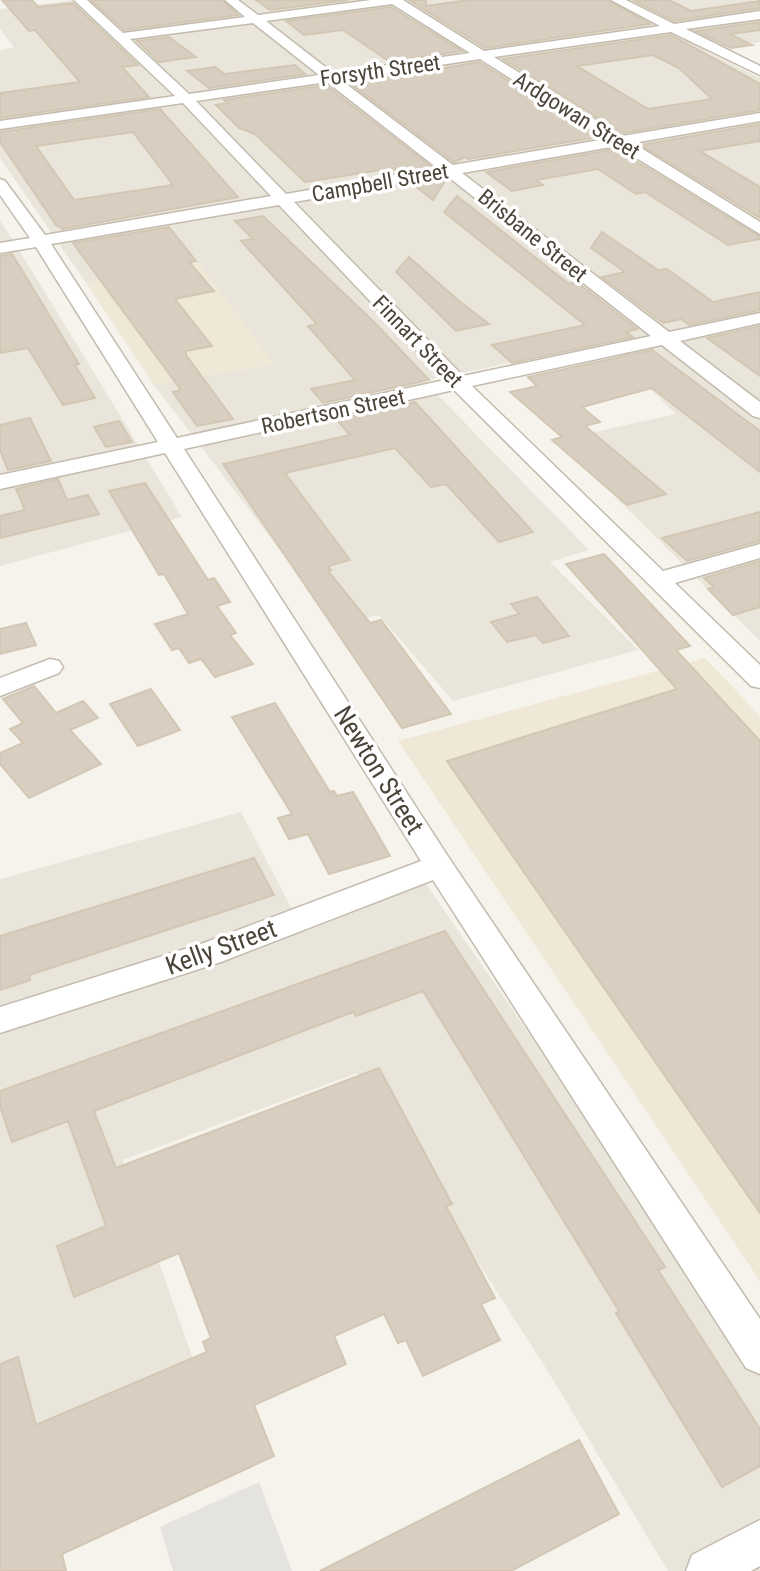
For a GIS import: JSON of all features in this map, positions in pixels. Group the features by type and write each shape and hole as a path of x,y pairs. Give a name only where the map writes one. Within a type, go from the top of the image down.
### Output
{"street":[{"name":"Finnart Street","path":"80,0 186,98 459,384 760,680"},
{"name":"Brisbane Street","path":"231,0 334,77 760,412"},
{"path":"118,37 395,0"},
{"name":"Ardgowan Street","path":"395,0 760,229"},
{"path":"617,0 760,71"},
{"name":"Forsyth Street","path":"0,125 760,15"},
{"name":"Campbell Street","path":"0,248 760,117"},
{"name":"Newton Street","path":"0,184 41,241 173,446 439,866 760,1354"},
{"name":"Robertson Street","path":"0,482 760,318"},
{"path":"658,580 760,551"},
{"path":"0,688 50,667"},
{"name":"Kelly Street","path":"0,1020 210,953 439,866"},
{"path":"708,1571 760,1542"}],"shaded area":[{"path":"74,0 760,0 760,42 706,51 760,78 760,641 558,440 676,414 603,343 424,381 589,550 550,562 638,650 453,701 379,615 337,625 154,385 273,364 199,263 86,283 0,158 0,50 14,47 0,29 0,9"},
{"path":"0,221 13,240 182,517 0,566"},
{"path":"199,263 274,364 154,385 86,283"},
{"path":"705,658 760,716 760,1281 398,741"},
{"path":"241,812 304,932 426,884 760,1369 760,1571 668,1571 549,1373 357,1073 123,1160 194,1362 0,1451 0,879"},
{"path":"259,1482 292,1571 173,1571 160,1527"}],"building":[{"path":"2,0 32,0 38,7 73,3 138,65 122,67 149,97 0,118 0,93 80,82 35,30 29,31"},
{"path":"222,0 238,15 124,30 92,1"},
{"path":"256,0 348,0 270,10"},
{"path":"409,0 426,0 426,6 469,0 608,0 650,24 485,48"},
{"path":"633,0 669,0 691,11 760,1 760,8 674,21"},
{"path":"391,7 462,51 390,62 343,30 304,35 286,21"},
{"path":"760,22 760,30 730,34 752,45 731,48 696,31"},
{"path":"671,35 760,84 760,110 623,133 503,59","holes":["653,55 679,68 712,99 648,109 577,66"]},
{"path":"169,37 196,57 159,62 137,41"},
{"path":"479,62 598,137 468,159 465,157 454,162 351,84"},
{"path":"295,65 305,74 209,88 187,71 215,67 225,74"},
{"path":"328,87 430,166 398,172 393,168 305,182 255,134 239,128 216,105 228,103 224,100"},
{"path":"160,109 238,197 63,229 56,225 0,142 0,132","holes":["133,132 173,185 74,200 36,146"]},
{"path":"760,124 760,141 700,151 760,187 760,218 641,145"},
{"path":"616,149 760,239 728,245 645,192 636,194 598,169 536,180 543,185 512,191 486,172"},
{"path":"446,179 433,200 414,185"},
{"path":"457,196 569,284 577,282 637,329 626,332 633,337 512,363 492,345 585,325 444,212"},
{"path":"263,216 374,322 429,380 323,403 311,389 355,380 308,326 317,324 241,241 253,239 235,221"},
{"path":"169,227 196,261 189,262 214,291 175,299 212,346 186,351 186,355 233,419 197,426 173,392 181,390 73,243"},
{"path":"602,232 658,270 667,269 713,302 760,292 760,310 689,325 681,319 663,323 602,277 625,272 591,248"},
{"path":"12,254 79,364 75,365 95,398 63,405 28,348 0,353 0,256"},
{"path":"409,257 489,324 456,331 396,272"},
{"path":"760,326 760,376 707,338"},
{"path":"652,350 760,431 760,472 652,388 582,407 600,422 585,426 666,494 627,505 552,440 562,437 510,392 537,386 528,377"},
{"path":"415,402 533,532 499,542 446,484 431,487 395,448 285,473 350,560 328,566 331,570 328,571 370,623 381,620 451,714 402,728 223,464 350,435 336,419"},
{"path":"30,418 51,461 8,470 0,450 0,425"},
{"path":"119,421 132,442 106,447 94,427"},
{"path":"58,479 67,500 88,495 99,514 0,538 0,516 25,510 16,489"},
{"path":"145,483 208,580 214,578 230,602 217,606 236,633 230,635 253,664 215,677 201,659 189,663 179,648 172,650 155,624 188,614 164,574 159,575 109,491"},
{"path":"760,512 760,541 687,561 662,538"},
{"path":"604,554 690,646 676,650 760,741 760,1213 447,761 677,689 566,564"},
{"path":"760,561 760,607 733,615 708,589 714,587 704,578"},
{"path":"537,597 569,636 543,643 536,635 507,642 491,622 519,614 511,604"},
{"path":"26,623 36,645 0,654 0,629"},
{"path":"34,686 56,713 83,701 98,718 70,730 101,764 29,798 0,764 0,753 23,743 10,729 23,723 3,699"},
{"path":"151,689 180,730 138,746 110,704"},
{"path":"275,703 330,792 334,791 337,796 353,792 390,856 329,874 308,834 289,839 278,818 292,814 232,717"},
{"path":"254,858 274,895 29,975 30,980 0,990 0,936"},
{"path":"445,931 665,1267 658,1270 760,1429 760,1466 722,1487 616,1313 619,1311 423,991 356,1016 353,1012 94,1111 116,1168 379,1068 452,1204 446,1206 495,1298 481,1304 500,1340 423,1376 406,1340 398,1343 384,1314 334,1336 346,1364 254,1405 274,1456 62,1554 66,1571 0,1571 0,1364 18,1357 36,1425 207,1352 203,1342 211,1338 179,1253 74,1297 57,1246 106,1226 68,1121 12,1142 0,1106 0,1091"},
{"path":"579,1440 619,1514 511,1571 320,1571"}]}
